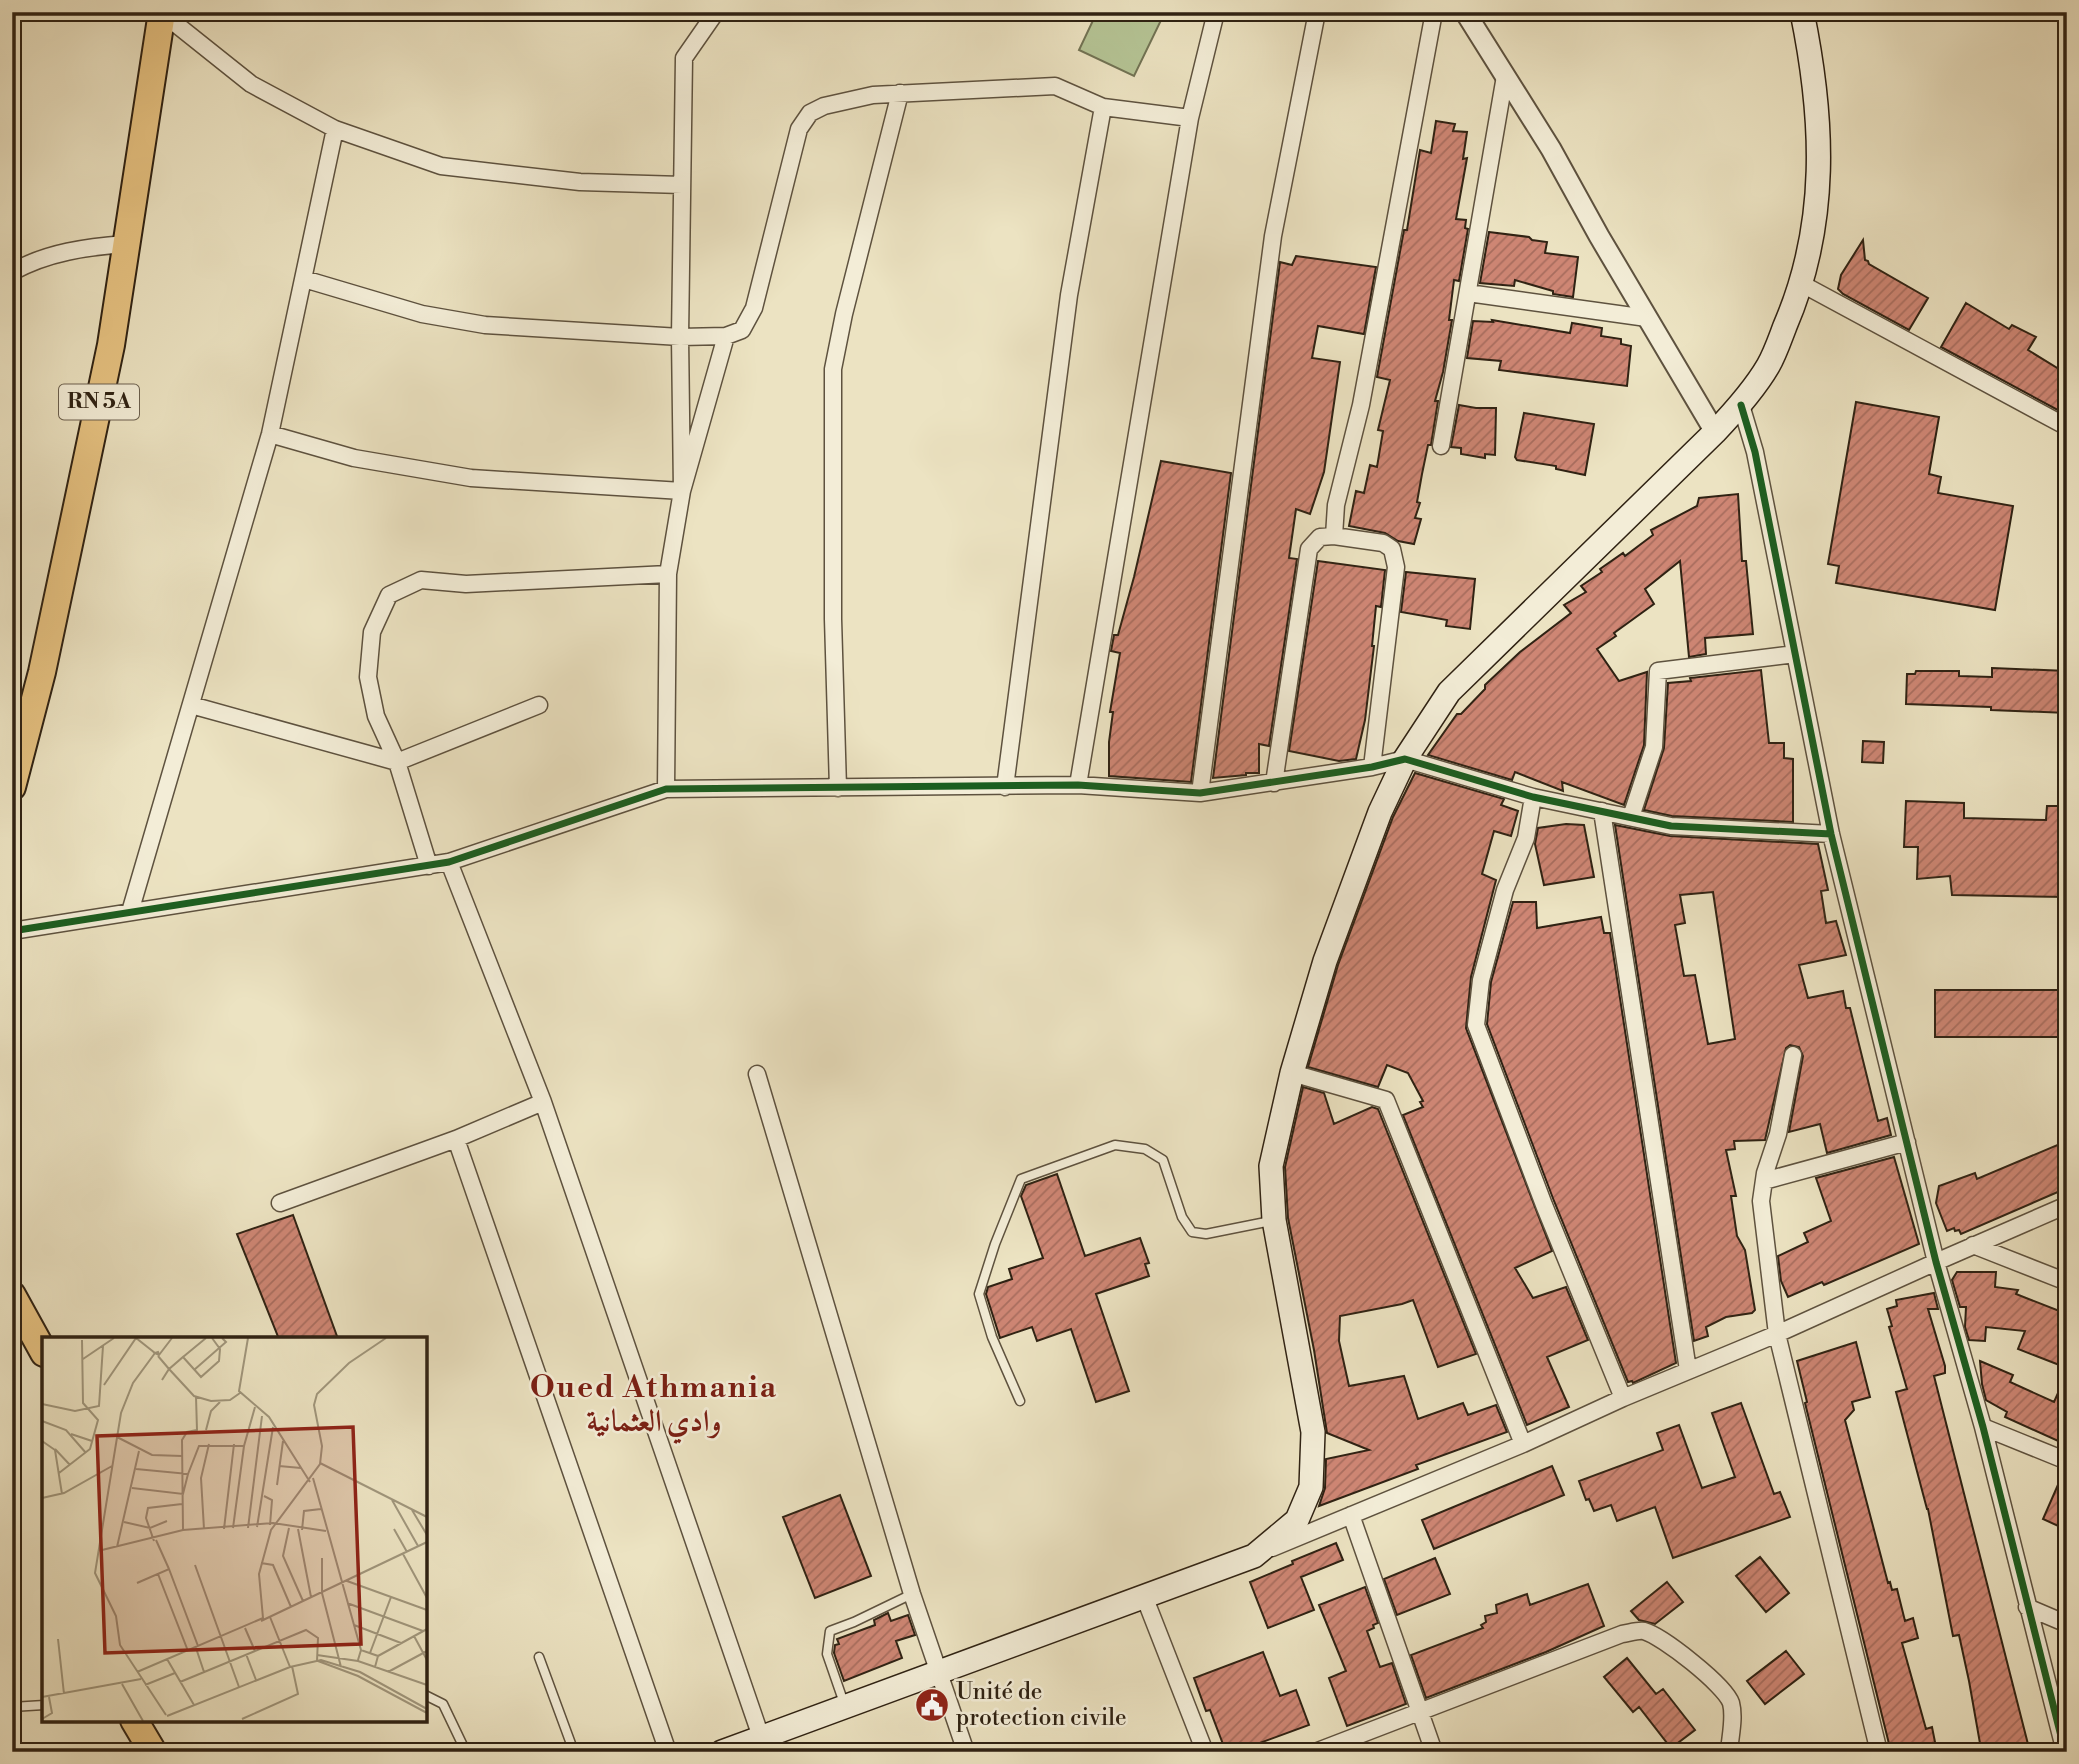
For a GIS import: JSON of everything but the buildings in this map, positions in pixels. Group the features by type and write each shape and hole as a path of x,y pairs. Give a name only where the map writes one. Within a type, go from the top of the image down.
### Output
{"main road":[{"path":"741,1746 1254,1556 1297,1520 1311,1487 1313,1432 1274,1220 1271,1166 1292,1073 1325,961 1380,811 1405,759 1449,692 1715,432 1741,405 1769,365 1802,284 1816,224 1820,145 1802,12"},
{"name":"RN 5A","path":"12,787 42,672 102,386 162,13"},
{"path":"12,1295 42,1349"},
{"path":"135,1722 153,1752"}],"street":[{"path":"682,491 680,337 684,58 716,12"},
{"path":"1079,785 1190,118 1216,12"},
{"path":"1200,793 1273,236 1317,12"},
{"path":"1334,536 1335,505 1362,405 1434,12"},
{"path":"1465,12 1551,149 1715,432"},
{"path":"162,13 251,83 335,129 441,166 580,182 682,185"},
{"path":"1441,446 1505,76"},
{"path":"304,279 422,314 485,326 680,337 726,336 742,330 754,309 799,129 810,113 824,106 860,97 900,93 1055,86 1103,107 1190,118"},
{"path":"838,788 833,619 833,369 844,314 900,93"},
{"path":"1005,787 1069,295 1103,107"},
{"path":"130,912 270,433 335,129"},
{"path":"12,272 58,253 126,244"},
{"path":"1802,284 2067,427"},
{"path":"1468,293 1647,318"},
{"path":"666,789 668,574 682,491 726,336"},
{"path":"1741,405 1755,452 1831,834 1936,1262 1983,1427 2065,1752"},
{"path":"270,433 355,458 471,478 682,491"},
{"path":"1274,783 1309,549 1320,537 1334,536 1382,543 1392,549 1396,567 1372,767"},
{"path":"429,866 397,762 376,716 368,677 372,632 389,595 421,580 466,584 668,574"},
{"path":"1631,817 1654,747 1658,671 1796,654"},
{"path":"191,705 397,762 539,705"},
{"path":"12,931 449,862 666,789 1079,785 1200,793 1372,767 1405,759 1533,797 1671,825 1831,834"},
{"path":"1533,797 1526,838 1505,890 1481,980 1476,1025 1544,1205 1623,1398"},
{"path":"1602,811 1688,1370"},
{"path":"449,862 543,1102 741,1746"},
{"path":"1793,1055 1778,1135 1761,1201 1777,1335 1879,1752"},
{"path":"1292,1073 1387,1100 1523,1444"},
{"path":"757,1074 912,1594 966,1752"},
{"path":"280,1203 456,1139 543,1102"},
{"path":"456,1139 668,1752"},
{"path":"1764,1181 1907,1142"},
{"path":"1254,1556 1523,1444 1688,1370 1777,1335 2067,1205"},
{"path":"1973,1245 2067,1282"},
{"path":"1983,1427 2067,1461"},
{"path":"1351,1516 1434,1752"},
{"path":"1144,1596 1205,1752"},
{"path":"2027,1607 2067,1623"},
{"path":"1315,1752 1622,1634 1642,1631 1663,1641 1719,1686 1730,1702 1732,1725 1728,1752"}],"lane":[{"path":"1020,1401 992,1337 979,1294 995,1244 1021,1179 1115,1145 1145,1149 1163,1160 1182,1217 1192,1232 1206,1234 1274,1220"},
{"path":"845,1706 827,1654 830,1631 912,1594"},
{"path":"539,1657 574,1752"},
{"path":"427,1696 443,1704 466,1752"},
{"path":"12,1707 42,1705"}],"green space":[{"path":"1097,12 1165,12 1134,76 1079,50"}],"cycle path":[{"path":"1741,405 1755,452 1831,834 1936,1262 1983,1427 2065,1752"},
{"path":"12,931 449,862 666,789 1078,785 1200,793 1372,767 1405,759 1533,797 1671,826 1831,834"}],"place":[{"name":"Unité de protection civile","path":"932,1705"}],"district":[{"name":"Oued Athmania وادي العثمانية","path":"654,1405"}]}
